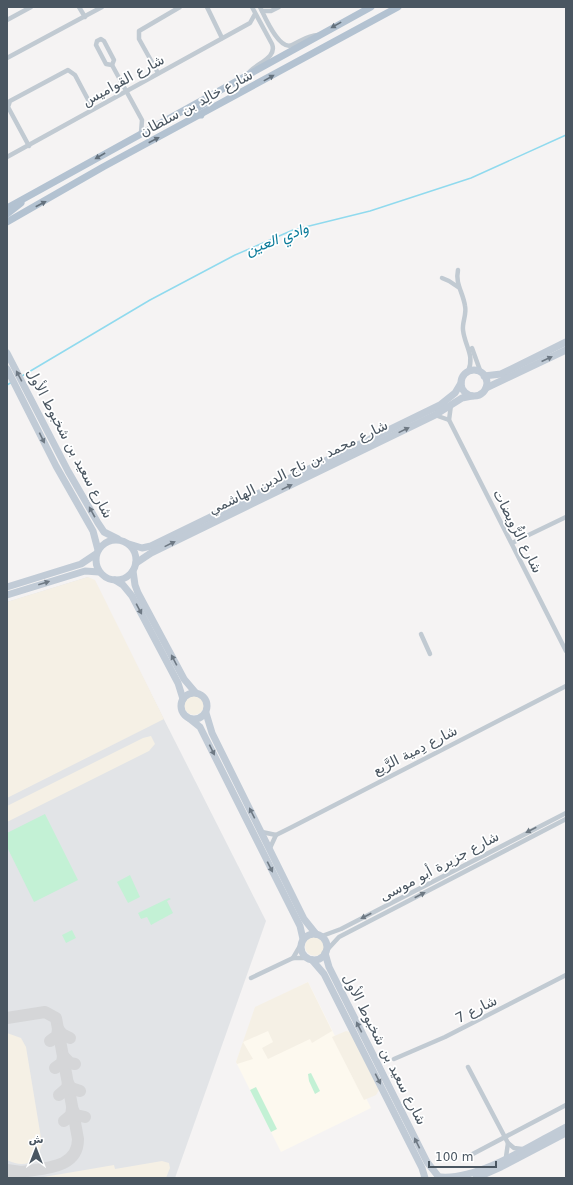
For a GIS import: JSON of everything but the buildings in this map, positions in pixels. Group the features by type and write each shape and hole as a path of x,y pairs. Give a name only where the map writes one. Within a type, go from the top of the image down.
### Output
{"main road":[{"name":"شارع خالِد بن سلطان","path":"7,222 103,167 398,7"},
{"name":"شارع خالِد بن سلطان","path":"7,208 369,8"},
{"path":"337,40 346,31 368,18 370,14 369,8"},
{"path":"201,115 196,112 197,108 228,90 236,81"},
{"path":"7,203 23,200"},
{"path":"7,214 17,208 23,200"}],"street":[{"path":"7,20 31,7"},
{"path":"79,7 85,17"},
{"path":"7,58 102,7"},
{"path":"158,73 139,39 139,31 180,7"},
{"path":"207,7 222,38"},
{"path":"246,76 251,68 273,53 272,44 252,7"},
{"path":"261,9 273,10 279,7"},
{"path":"261,9 279,40 284,45 290,46 307,37 320,34"},
{"path":"268,20 273,10"},
{"path":"250,23 255,14"},
{"name":"شارع القواميس","path":"7,157 250,23 260,23"},
{"path":"112,65 106,64 96,45 98,40 104,41 114,60 112,65 142,120 141,133"},
{"path":"29,146 8,108 10,101 68,70 75,75 93,109"},
{"path":"142,120 154,126"},
{"path":"458,270 458,287 465,306 463,330 472,358 468,372 463,377 463,390 472,396 482,393 486,388 566,350"},
{"path":"442,278 449,280 458,287"},
{"path":"468,372 474,371 482,374 501,374 566,342"},
{"path":"468,344 474,351 486,381 486,388"},
{"name":"شارع سعيد بن شخبوط الأول","path":"7,353 56,466 93,531 97,552"},
{"name":"شارع سعيد بن شخبوط الأول","path":"7,369 28,401 98,523 108,535 118,539"},
{"name":"شارع محمد بن تاج الدين الهاشمي","path":"129,544 142,548 151,546 440,405 455,393 462,383"},
{"name":"شارع محمد بن تاج الدين الهاشمي","path":"136,564 151,553 435,415 462,398 472,396"},
{"path":"435,415 449,420 451,406"},
{"name":"شارع الرُّويضات","path":"449,420 566,651"},
{"path":"512,543 566,517"},
{"path":"7,587 81,564 97,552 106,542 118,539 129,544 136,555 136,564 133,571 123,579 114,580"},
{"path":"97,552 96,565 99,572"},
{"path":"7,595 85,571 99,572 123,585 132,596 178,683 183,698 181,710 197,724 204,735 300,926 303,939"},
{"path":"133,571 136,589 184,679 195,692 201,694 207,701 206,713 212,734 306,922 326,941 326,952 321,958 293,958 251,978"},
{"path":"421,634 430,654"},
{"name":"شارع دِمية الرَّبع","path":"276,835 566,686"},
{"path":"183,698 188,694 195,692"},
{"path":"190,719 197,719 206,713"},
{"name":"شارع جزيرة أبو موسى","path":"319,935 341,929 566,812"},
{"name":"شارع جزيرة أبو موسى","path":"326,952 339,937 566,819"},
{"path":"262,832 276,835 270,848"},
{"path":"293,958 303,939 309,934 319,935"},
{"path":"300,946 303,954 309,959"},
{"name":"شارع سعيد بن شخبوط الأول","path":"326,952 329,967 427,1162 441,1177"},
{"name":"شارع سعيد بن شخبوط الأول","path":"309,959 324,974 426,1178"},
{"name":"شارع 7","path":"394,1059 445,1037 566,975"},
{"path":"468,1067 508,1143 514,1148 522,1150"},
{"path":"467,1157 566,1105"},
{"path":"429,1178 464,1175 489,1166 566,1127"},
{"path":"476,1178 502,1167 566,1133"},
{"path":"506,1157 508,1143"}],"shaded area":[{"path":"88,577 140,672 266,921 175,1178 7,1178 7,602"},
{"path":"308,982 371,1108 281,1152 236,1062 256,1008"}],"green space":[{"path":"45,814 78,880 34,902 7,847 7,833"},
{"path":"130,875 140,897 128,903 117,882"},
{"path":"169,898 171,899 167,901 173,913 151,925 147,917 141,919 138,913"},
{"path":"72,930 76,938 66,943 62,935"},
{"path":"311,1073 320,1091 315,1094 309,1081 308,1074"},
{"path":"256,1087 277,1129 271,1132 250,1090"}],"sand":[{"path":"88,577 95,580 164,719 7,798 7,602"},
{"path":"194,695 201,698 204,705 201,712 194,715 187,712 184,705 187,698"},
{"path":"151,736 155,744 149,751 7,822 7,806 143,738"},
{"path":"315,936 322,939 325,946 322,953 315,956 308,953 305,946 308,939"},
{"path":"308,982 332,1031 312,1043 310,1039 268,1059 262,1048 273,1042 268,1031 243,1042 253,1059 237,1064 236,1062 255,1007"},
{"path":"346,1031 350,1032 379,1090 376,1095 364,1100 332,1037"},
{"path":"7,1033 21,1038 26,1047 42,1144 37,1156 25,1164 13,1163 7,1160"},
{"path":"162,1161 169,1163 170,1168 166,1178 38,1178 114,1165 115,1169"}],"waterway":[{"name":"وادي العين","path":"22,376 150,300 235,255 293,230 370,211 471,178 566,135"},
{"name":"وادي العين","path":"7,385 12,382"}],"taxiway":[{"path":"7,1018 45,1012 56,1018 78,1139 76,1149 66,1162 49,1168 21,1172"},
{"path":"50,1041 57,1036 58,1029 62,1034 70,1038"},
{"path":"55,1068 62,1063 63,1056 70,1063 75,1064"},
{"path":"59,1095 67,1088 68,1083 71,1088 80,1091"},
{"path":"64,1121 71,1115 72,1109 76,1115 85,1117"},
{"path":"7,1170 21,1172 11,1178"}]}
